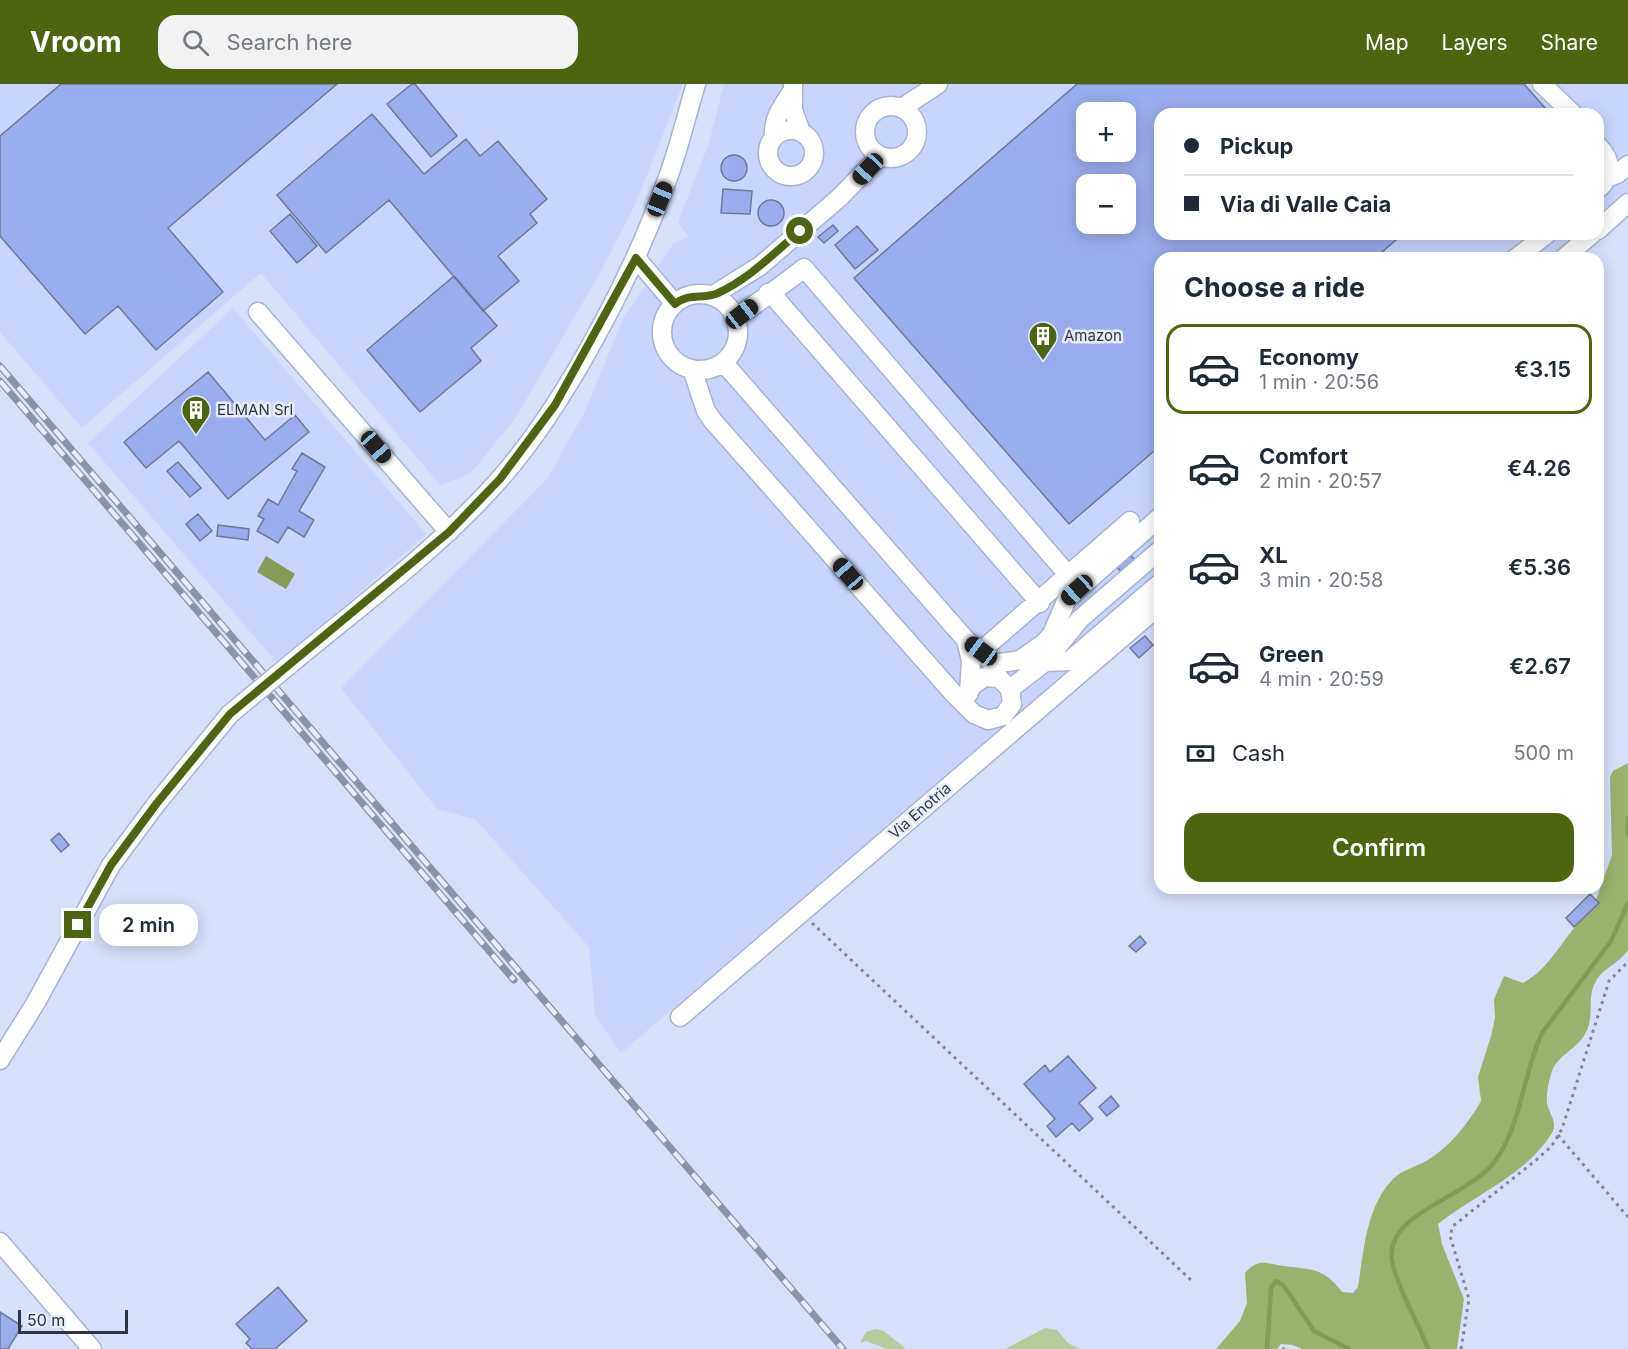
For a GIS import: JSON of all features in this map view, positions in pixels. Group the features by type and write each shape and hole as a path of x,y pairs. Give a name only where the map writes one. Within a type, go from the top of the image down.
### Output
{"street":[{"path":"0,1060 34,1004 111,865 157,803 230,714 449,532 500,479 555,405 636,258 668,179 696,84"},
{"path":"902,108 936,86"},
{"path":"916,125 902,108 895,106 880,108 868,118 864,132 865,139 868,146 880,156 894,158 908,152 916,140 916,125 936,86"},
{"path":"792,88 793,110 801,132 812,142 815,156 808,169 796,176 782,174 771,164 768,150 774,137 774,125 778,112 792,88"},
{"path":"1546,89 1557,108"},
{"path":"1546,89 1567,108"},
{"path":"774,137 787,130 801,132"},
{"path":"712,296 760,266 844,194 880,156"},
{"path":"1604,156 1609,164 1604,178"},
{"path":"1604,182 1628,165"},
{"path":"1604,225 1628,203"},
{"path":"1523,252 1534,240"},
{"path":"1524,252 1539,240"},
{"path":"1571,252 1585,240"},
{"path":"636,258 675,304"},
{"path":"735,318 768,293 776,291 804,268 1069,576"},
{"path":"768,293 776,299 1040,603"},
{"path":"694,295 712,296 727,306 735,318 737,339 730,356 723,362 707,369 692,369 673,359 664,343 663,325 675,304 694,295"},
{"path":"258,312 449,532"},
{"path":"692,369 706,411 713,421 954,694 969,700 981,718 996,720 1009,711 1013,696 996,670 966,640 723,362"},
{"path":"996,670 1040,603 1130,521"},
{"path":"969,700 972,686 996,670 1020,660 1044,643 1052,634 1067,599 1154,523"},
{"path":"1045,662 1080,619 1154,555"},
{"path":"1045,662 1065,651 1095,621 1154,569"},
{"path":"996,670 1045,662 1069,661 1154,588"},
{"name":"Via Enotria","path":"680,1017 1154,610"},
{"path":"966,640 971,661 969,700"},
{"path":"0,1242 92,1349"}],"path":[{"path":"801,912 1193,1282"},
{"path":"1461,1349 1469,1299 1450,1236 1453,1226 1536,1161 1558,1136 1609,981 1628,962"},
{"path":"1558,1136 1628,1217"},
{"path":"1282,1349 1288,1349"}],"shaded area":[{"path":"0,84 683,84 636,203 600,273 515,419 470,474 440,485 261,273 82,428 0,332"},
{"path":"724,84 1628,84 1628,192 1604,213 1604,108 1154,108 1154,240 1571,240 1556,252 1154,252 1154,596 621,1053 595,1015 589,947 476,820 437,809 341,688 547,479 584,413 624,317 673,244 688,236 678,222 709,143"},
{"name":"ELMAN Srl","path":"233,308 426,534 278,664 88,443"},
{"path":"266,556 295,574 286,589 257,572"},
{"path":"1628,763 1628,950 1597,979 1592,991 1588,1028 1581,1040 1558,1061 1552,1071 1547,1099 1554,1122 1552,1133 1541,1148 1514,1173 1438,1224 1442,1244 1464,1299 1457,1349 1302,1349 1293,1345 1281,1344 1277,1349 1216,1349 1240,1321 1247,1303 1245,1273 1254,1265 1267,1263 1310,1269 1329,1278 1342,1292 1353,1293 1358,1287 1368,1230 1377,1202 1384,1190 1404,1171 1426,1161 1443,1149 1464,1127 1481,1101 1478,1077 1495,1018 1494,999 1504,976 1523,983 1539,972 1578,924 1599,903 1596,900 1598,894 1604,894 1604,878 1612,855 1610,777 1613,771"},
{"path":"1045,1328 1057,1330 1068,1343 1080,1349 1005,1349"},
{"path":"875,1329 884,1331 906,1349 887,1349 866,1341 860,1343 866,1332"}],"building":[{"path":"61,84 337,84 168,228 223,292 156,350 118,306 85,334 0,236 0,136"},
{"path":"415,84 457,136 431,157 387,104"},
{"name":"Amazon","path":"1077,84 1524,84 1545,108 1154,108 1154,240 1396,240 1382,252 1154,252 1154,451 1069,524 854,278"},
{"path":"372,114 424,174 466,139 480,156 498,141 547,199 530,214 537,223 498,256 519,281 483,311 389,200 326,253 277,195"},
{"path":"734,155 743,159 747,168 743,177 734,181 725,177 721,168 725,159"},
{"path":"723,189 752,191 750,214 721,213"},
{"path":"771,200 780,204 784,213 780,222 771,226 762,222 758,213 762,204"},
{"path":"290,214 317,246 297,263 270,231"},
{"path":"833,225 838,231 824,243 818,237"},
{"path":"857,226 878,250 855,269 835,245"},
{"path":"454,276 497,326 471,348 481,361 420,412 367,350"},
{"name":"ELMAN Srl","path":"208,372 265,440 295,415 309,432 228,499 179,441 146,468 124,442"},
{"path":"302,453 325,467 299,511 314,520 304,537 288,527 278,543 257,531 264,519 258,516 268,499 278,505 297,471 292,469"},
{"path":"178,462 201,488 190,497 167,471"},
{"path":"198,514 212,531 200,541 186,524"},
{"path":"218,525 249,529 248,540 217,536"},
{"path":"1131,555 1136,562 1122,573 1117,567"},
{"path":"1145,636 1153,645 1139,658 1130,648"},
{"path":"59,833 69,845 61,852 51,840"},
{"path":"1590,894 1599,903 1574,927 1566,918"},
{"path":"1140,936 1146,943 1136,952 1129,946"},
{"path":"1068,1056 1096,1088 1079,1103 1093,1119 1079,1131 1072,1123 1056,1137 1047,1126 1055,1119 1024,1084 1045,1065 1050,1072"},
{"path":"1111,1096 1119,1106 1107,1116 1099,1107"},
{"path":"278,1287 307,1321 275,1349 252,1349 246,1343 250,1339 236,1324"},
{"path":"0,1312 22,1326 8,1349 0,1349"}],"waterway":[{"path":"1628,818 1628,834"},
{"path":"1428,1349 1394,1269 1393,1243 1401,1229 1415,1217 1483,1174 1495,1161 1504,1147 1517,1115 1530,1065 1542,1033 1611,941 1628,903"},
{"path":"1267,1349 1271,1288 1276,1281 1284,1286 1314,1331 1349,1349"}],"railway":[{"path":"0,366 843,1349"},
{"path":"0,381 514,980"}],"place":[{"name":"Amazon","path":"1043,362"},
{"name":"ELMAN Srl","path":"196,436"}],"route":[{"path":"78,925 111,865 157,803 230,714 449,532 500,479 555,405 636,258 675,304 685,297 694,295 712,296 740,281 800,231"}]}
